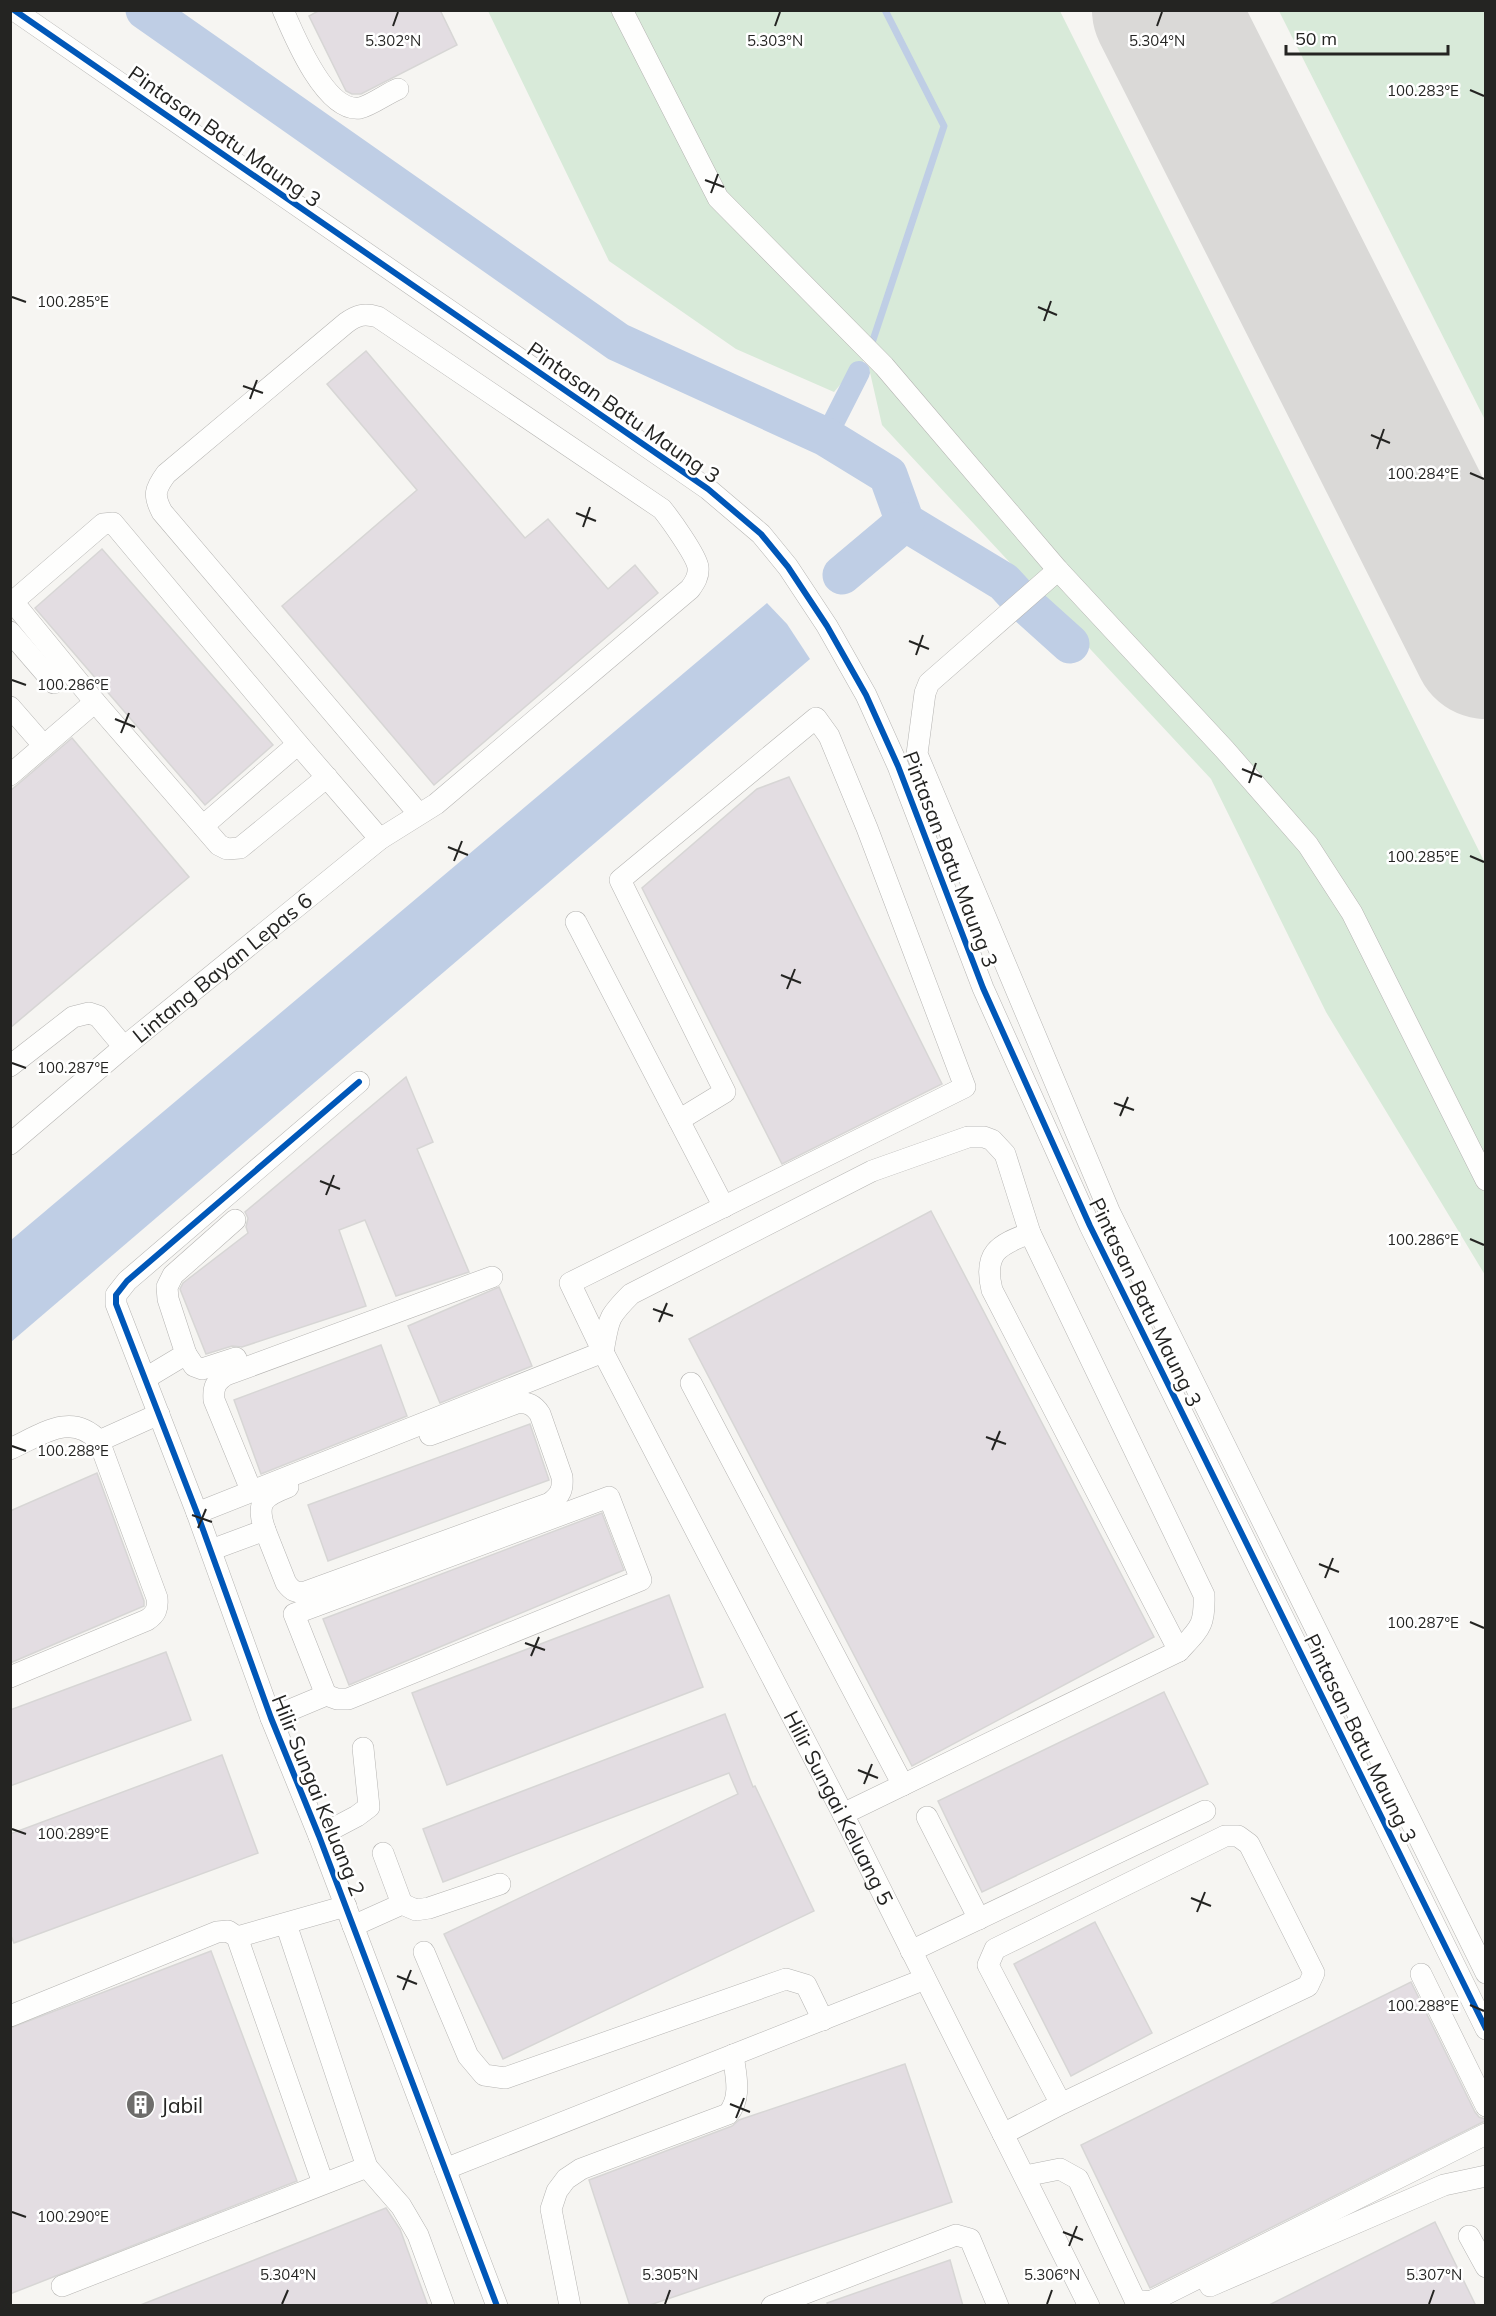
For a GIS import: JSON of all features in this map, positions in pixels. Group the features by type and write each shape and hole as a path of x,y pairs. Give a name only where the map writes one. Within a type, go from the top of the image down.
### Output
{"street":[{"name":"Pintasan Batu Maung 3","path":"14,10 708,489 761,534 788,567 827,626 866,695 898,766 984,988 1090,1226 1485,2029"},
{"path":"283,10 296,40 334,99 347,106 360,108 398,89"},
{"path":"621,10 718,198 884,366 1058,570 1225,750 1308,845 1352,913 1485,1180"},
{"name":"Lintang Bayan Lepas 6","path":"10,1144 124,1047 380,839 420,814 436,804 690,589 697,580 698,565 672,521 662,509 378,317 366,314 356,316 346,323 166,474 157,487 156,501 162,512 420,814"},
{"path":"327,777 240,848 227,849 219,844 95,702 15,604 19,595 108,522 117,526 380,839"},
{"path":"1058,570 929,683 925,693 917,754 1110,1213 1485,1973"},
{"path":"10,632 54,683"},
{"path":"10,775 95,702"},
{"path":"10,707 44,746"},
{"path":"576,922 724,1207 965,1087 867,828 829,736 816,718 620,880 725,1092 679,1120"},
{"path":"203,826 298,744"},
{"path":"10,1066 73,1017 89,1013 98,1017 124,1047"},
{"name":"Hilir Sungai Keluang 2","path":"359,1082 127,1281 116,1295 117,1311 146,1378 270,1718 320,1836 497,2306"},
{"path":"197,1513 603,1352 612,1312 631,1294 872,1171 968,1137 984,1137 992,1140 1005,1154 1030,1233 1204,1594 1204,1616 1198,1630 1179,1651 843,1814"},
{"name":"Hilir Sungai Keluang 5","path":"724,1207 570,1283 603,1352 843,1814 1089,2306"},
{"path":"235,1220 173,1275 166,1287 186,1354 194,1366 202,1369 211,1368 320,1325"},
{"path":"1030,1233 1008,1241 993,1253 988,1273 992,1290 1179,1651"},
{"path":"251,1490 214,1400 213,1390 217,1381 226,1375 492,1277"},
{"path":"146,1378 186,1354"},
{"path":"691,1383 903,1785"},
{"path":"517,1403 526,1403 535,1407 540,1414 562,1477 563,1487 559,1497 550,1503 305,1592 298,1593 286,1584 265,1530 260,1508 264,1499 273,1493 517,1403"},
{"path":"99,1441 159,1414"},
{"path":"10,1449 65,1425 91,1432 99,1441 157,1598 158,1607 154,1615 147,1620 10,1677"},
{"path":"270,1718 326,1695 337,1699 348,1699 641,1580 609,1497 294,1614 326,1695"},
{"path":"210,1550 265,1530"},
{"path":"320,1836 369,1807 363,1748"},
{"path":"911,1951 1205,1811"},
{"path":"927,1817 979,1919"},
{"path":"1003,2134 1308,1986 1314,1973 1249,1844 1238,1836 1225,1836 995,1949 988,1965 1061,2104"},
{"path":"383,1853 402,1904 416,1910 429,1908 500,1884"},
{"path":"353,1926 402,1904"},
{"path":"237,1937 346,1906"},
{"path":"286,1924 367,2167 400,2206 418,2235 444,2306"},
{"path":"10,2016 217,1932 228,1931 237,1937 323,2183"},
{"path":"424,1952 468,2056 484,2075 505,2078 786,1979 806,1985 823,2020"},
{"path":"1421,1974 1485,2106"},
{"path":"446,2169 925,1979"},
{"path":"570,2306 551,2208 557,2191 566,2179 580,2169 728,2114 736,2105 737,2086 733,2055"},
{"path":"1024,2176 1060,2169 1078,2179 1135,2300 1150,2302 1485,2134"},
{"path":"62,2286 367,2167"},
{"path":"1168,2306 1444,2185 1485,2176"},
{"path":"772,2306 956,2235 970,2240 998,2306"},
{"path":"1469,2236 1485,2267"}],"green space":[{"path":"488,11 1060,11 1485,863 1485,1275 1326,1012 1211,779 882,425 866,355 859,372 845,379 834,392 736,349 609,261"},
{"path":"1279,11 1485,11 1485,420"}],"water":[{"path":"767,603 787,624 810,659 11,1342 11,1240"}],"building":[{"path":"320,10 440,10 457,45 361,94 352,94 346,91 309,16"},
{"path":"366,351 525,538 548,519 608,589 635,565 658,593 434,785 282,606 417,490 327,384"},
{"path":"102,549 273,745 205,805 35,608"},
{"path":"72,738 189,877 10,1028 10,791"},
{"path":"789,777 942,1084 782,1164 642,888 757,789"},
{"path":"406,1077 433,1142 417,1149 469,1272 396,1296 365,1220 339,1230 366,1306 242,1347 232,1346 206,1354 180,1289 183,1283 248,1233 246,1227 248,1218 245,1212"},
{"path":"931,1211 1154,1637 912,1766 689,1339"},
{"path":"499,1287 532,1366 440,1403 408,1326"},
{"path":"381,1345 407,1416 261,1474 234,1400"},
{"path":"530,1424 549,1480 328,1561 308,1505"},
{"path":"97,1473 144,1606 10,1663 10,1511"},
{"path":"602,1513 624,1570 349,1685 323,1619"},
{"path":"669,1595 703,1687 447,1785 412,1693"},
{"path":"166,1652 191,1720 10,1786 10,1710"},
{"path":"1164,1692 1208,1784 982,1892 938,1801"},
{"path":"725,1714 753,1787 755,1786 814,1911 503,2059 444,1934 738,1794 729,1773 443,1882 423,1829"},
{"path":"222,1755 258,1853 14,1943 10,1933 10,1834"},
{"path":"1095,1922 1152,2033 1071,2076 1014,1964"},
{"name":"Jabil","path":"211,1951 297,2181 10,2294 10,2028"},
{"path":"1411,1982 1475,2112 1485,2121 1150,2288 1081,2145"},
{"path":"905,2064 952,2202 647,2306 630,2306 589,2180 732,2126 739,2120"},
{"path":"386,2208 400,2229 428,2306 138,2306"},
{"path":"1435,2222 1476,2306 1267,2306"},
{"path":"950,2260 963,2306 828,2306 827,2303"}],"waterway":[{"path":"145,10 618,342 826,437 888,475 905,522 1004,582 1016,595"},
{"path":"873,340 944,126 885,10"},
{"path":"826,437 859,372"},
{"path":"842,575 905,522"},
{"path":"1030,608 1070,644"}],"runway":[{"path":"1165,10 1486,646"}],"cycle path":[{"path":"14,10 708,489 761,534 788,567 827,626 866,695 898,766 983,988 1090,1226 1486,2029"},
{"path":"359,1082 127,1281 116,1295 116,1304 197,1513 271,1718 319,1836 497,2306"}],"place":[{"name":"Jabil","path":"140,2105"}]}
